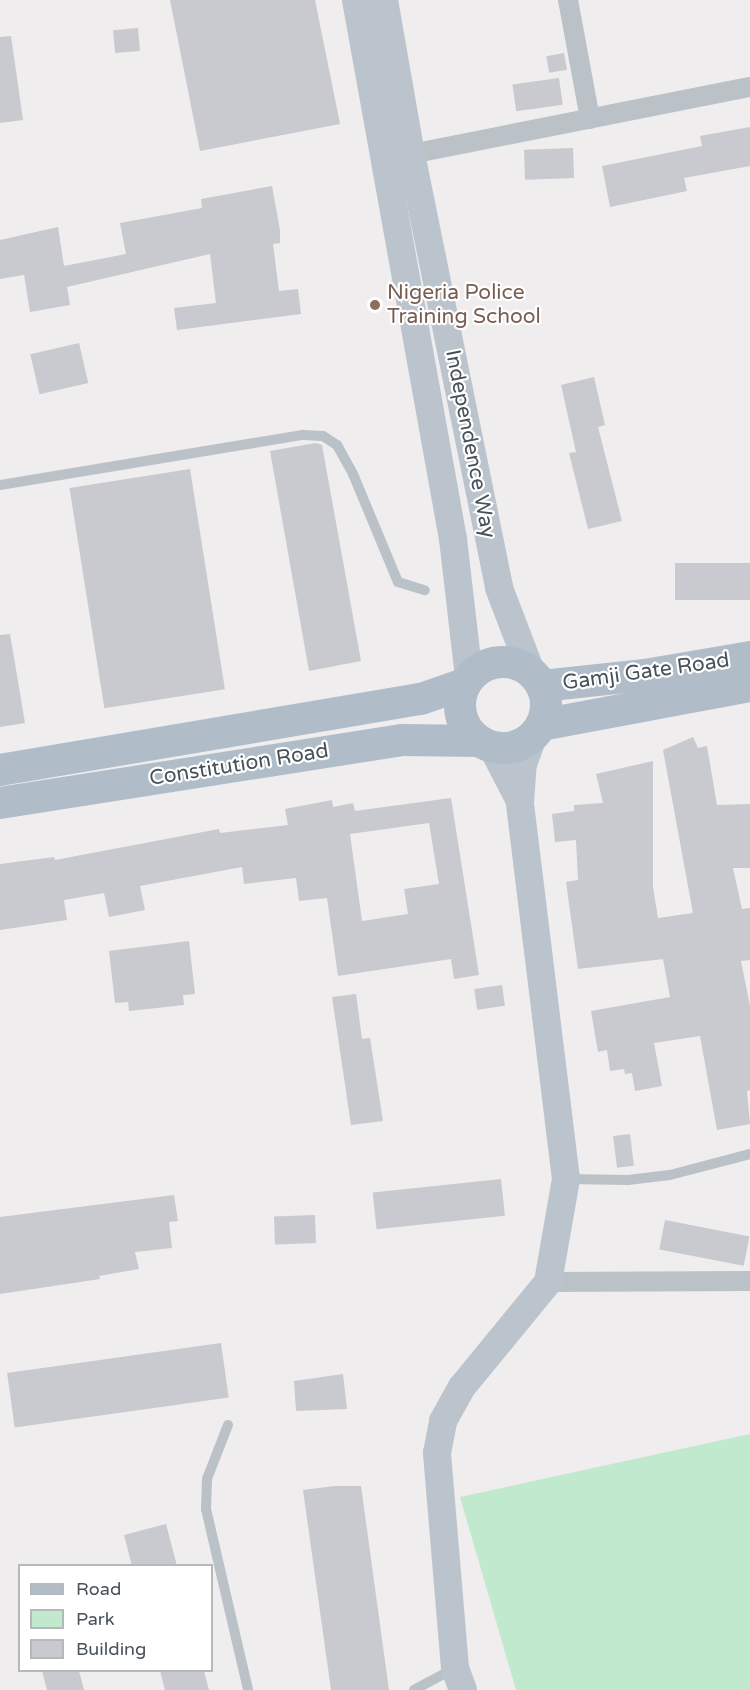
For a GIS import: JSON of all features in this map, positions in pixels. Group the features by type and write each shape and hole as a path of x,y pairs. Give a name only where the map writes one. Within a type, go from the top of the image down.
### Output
{"main road":[{"name":"Independence Way","path":"356,0 453,539 466,681"},
{"name":"Independence Way","path":"384,0 411,154 500,588 537,679"},
{"name":"Gamji Gate Road","path":"537,679 645,675 750,657"},
{"path":"459,1679 437,1453 443,1421 462,1387 548,1282 566,1179 520,803 523,764 537,731 546,699 537,679 516,663 499,662 482,666 466,681 459,709 469,733 486,744 507,748 537,731 651,704 750,686"},
{"name":"Constitution Road","path":"0,770 421,699 466,681"},
{"name":"Constitution Road","path":"0,803 403,740 486,744"},
{"path":"486,744 520,803"}],"street":[{"path":"568,0 590,119"},
{"path":"411,154 750,87"},
{"path":"548,1282 750,1281"}],"lane":[{"path":"0,486 303,435 324,436 337,445 353,474 398,582 425,590"},
{"path":"566,1179 670,1175 750,1154"},
{"path":"228,1425 207,1479 206,1509 248,1690"},
{"path":"414,1690 459,1679"}],"green space":[{"path":"750,1434 750,1690 516,1690 460,1497"}],"building":[{"path":"170,0 315,0 340,124 200,151"},
{"path":"138,28 140,51 115,53 113,30"},
{"path":"11,36 23,120 0,123 0,37"},
{"path":"564,53 567,70 549,73 546,56"},
{"path":"559,78 563,105 516,111 512,85"},
{"path":"750,127 750,166 684,178 687,191 610,207 602,166 702,146 700,136"},
{"path":"573,148 574,178 525,180 524,150"},
{"path":"272,186 280,230 280,243 273,244 279,291 298,289 301,314 177,330 174,308 216,303 210,254 67,287 70,305 30,312 24,275 0,279 0,240 58,227 64,266 126,254 120,223 202,208 201,199"},
{"path":"79,343 88,383 40,394 30,354"},
{"path":"594,377 605,425 598,427 622,521 588,529 569,453 576,452 561,385"},
{"path":"316,443 322,445 361,661 309,671 270,451"},
{"path":"190,469 225,689 104,708 70,488"},
{"path":"675,563 750,563 750,600 675,600"},
{"path":"10,634 25,723 0,727 0,635"},
{"path":"693,737 698,748 707,746 717,805 750,804 750,868 733,868 742,909 750,908 750,960 741,961 750,1006 750,1090 747,1091 750,1124 717,1130 700,1036 654,1043 662,1086 635,1091 632,1073 625,1074 624,1069 610,1071 607,1050 598,1052 591,1011 670,997 663,959 578,969 566,882 578,880 576,840 555,842 552,814 574,811 574,805 603,803 596,774 653,761 653,887 658,918 693,913 663,750"},
{"path":"451,798 479,975 454,979 451,959 338,976 327,898 299,901 296,878 244,884 242,867 140,886 145,910 109,917 104,893 64,900 67,920 0,930 0,864 54,857 55,860 219,829 220,833 288,825 285,809 332,800 333,807 353,803 355,811","holes":["429,823 439,884 404,889 408,914 362,921 350,834"]},
{"path":"189,941 195,994 183,995 184,1005 129,1011 128,1002 115,1003 109,951"},
{"path":"502,985 505,1006 477,1010 474,989"},
{"path":"356,994 362,1039 370,1038 383,1121 351,1125 332,997"},
{"path":"630,1134 634,1166 617,1168 613,1136"},
{"path":"501,1179 505,1216 377,1229 373,1192"},
{"path":"174,1195 178,1221 169,1222 172,1248 135,1252 139,1269 99,1276 100,1279 0,1294 0,1217"},
{"path":"315,1215 316,1243 275,1244 274,1216"},
{"path":"665,1220 749,1236 744,1266 659,1249"},
{"path":"221,1343 229,1397 15,1428 7,1373"},
{"path":"343,1374 347,1409 296,1411 294,1381"},
{"path":"334,1486 361,1486 389,1690 331,1690 303,1490"},
{"path":"166,1524 176,1564 131,1564 124,1535"},
{"path":"42,1672 79,1672 84,1690 47,1690"},
{"path":"160,1672 204,1672 209,1690 165,1690"}],"place":[{"name":"Nigeria Police Training School","path":"375,305"}]}
